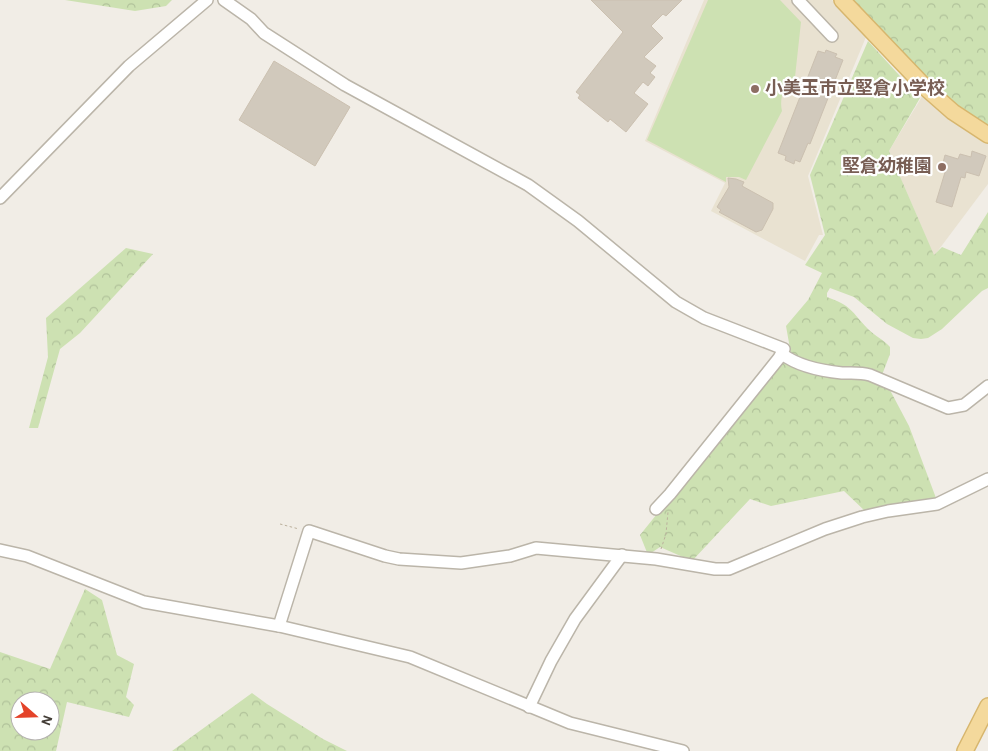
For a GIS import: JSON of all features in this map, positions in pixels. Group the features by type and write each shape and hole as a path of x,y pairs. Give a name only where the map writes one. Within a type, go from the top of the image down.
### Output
{"main road":[{"path":"842,0 928,90 953,112 988,135"},
{"path":"965,751 988,706"}],"street":[{"path":"0,198 129,66 207,0"},
{"path":"224,0 251,19 264,33 345,86 528,185 578,221 676,302 704,318 784,349 782,354 656,509"},
{"path":"798,0 832,36"},
{"path":"782,354 802,365 837,372 870,375 948,408 964,404 988,386"},
{"path":"279,626 309,531 385,556 415,560 461,562 510,556 536,548 622,555 715,569 729,569 862,517 888,510 937,504 988,478"},
{"path":"0,550 27,556 144,602 279,626 410,657 570,723 682,751"},
{"path":"529,707 551,661 575,619 622,555"}],"path":[{"path":"656,559 664,542 668,512"},
{"path":"280,524 309,531"}],"shaded area":[{"name":"小美玉市立堅倉小学校","path":"704,0 832,0 866,37 808,176 823,235 819,235 805,261 711,211 725,183 645,141"},
{"name":"堅倉幼稚園","path":"923,95 988,142 988,184 934,256 889,151"}],"green space":[{"path":"65,0 172,0 166,6 135,11"},
{"path":"708,0 780,0 801,22 795,77 785,87 781,101 782,111 746,180 739,177 726,177 726,182 647,140"},
{"path":"849,0 988,0 988,129 968,116 932,85"},
{"path":"868,41 920,98 889,151 934,255 942,247 961,255 988,212 988,288 982,291 942,329 928,338 913,338 887,324 854,297 830,288 827,293 827,297 846,306 868,329 890,347 890,354 882,375 909,426 936,498 866,512 844,491 771,506 750,499 692,561 660,547 648,555 640,535 782,359 792,360 786,326 808,300 822,273 805,265 825,235 810,175"},
{"path":"126,248 153,254 80,333 60,349 38,428 29,428 48,357 46,318"},
{"path":"85,589 102,600 117,655 134,664 126,697 134,705 129,717 67,702 60,733 60,691 10,691 10,741 58,741 56,751 0,751 0,652 50,669"},
{"path":"252,693 323,739 347,751 172,751"}],"building":[{"path":"591,0 682,0 666,16 663,14 651,26 663,38 644,57 656,66 650,73 655,77 648,86 643,82 634,93 648,104 626,132 610,119 608,122 578,98 580,95 576,92 623,32"},
{"path":"826,50 837,54 835,57 843,60 810,144 808,143 800,162 795,160 794,164 785,160 786,156 778,153 818,51 825,53"},
{"path":"274,61 350,107 315,166 239,120"},
{"path":"972,151 986,156 979,176 966,172 965,178 961,177 952,207 936,202 946,169 942,167 945,155 958,159 960,154 971,157"},
{"path":"728,178 744,182 742,186 773,203 773,209 762,230 756,232 719,212 721,210 717,207 729,187"}],"place":[{"name":"小美玉市立堅倉小学校","path":"755,89"},
{"name":"堅倉幼稚園","path":"942,167"}]}
